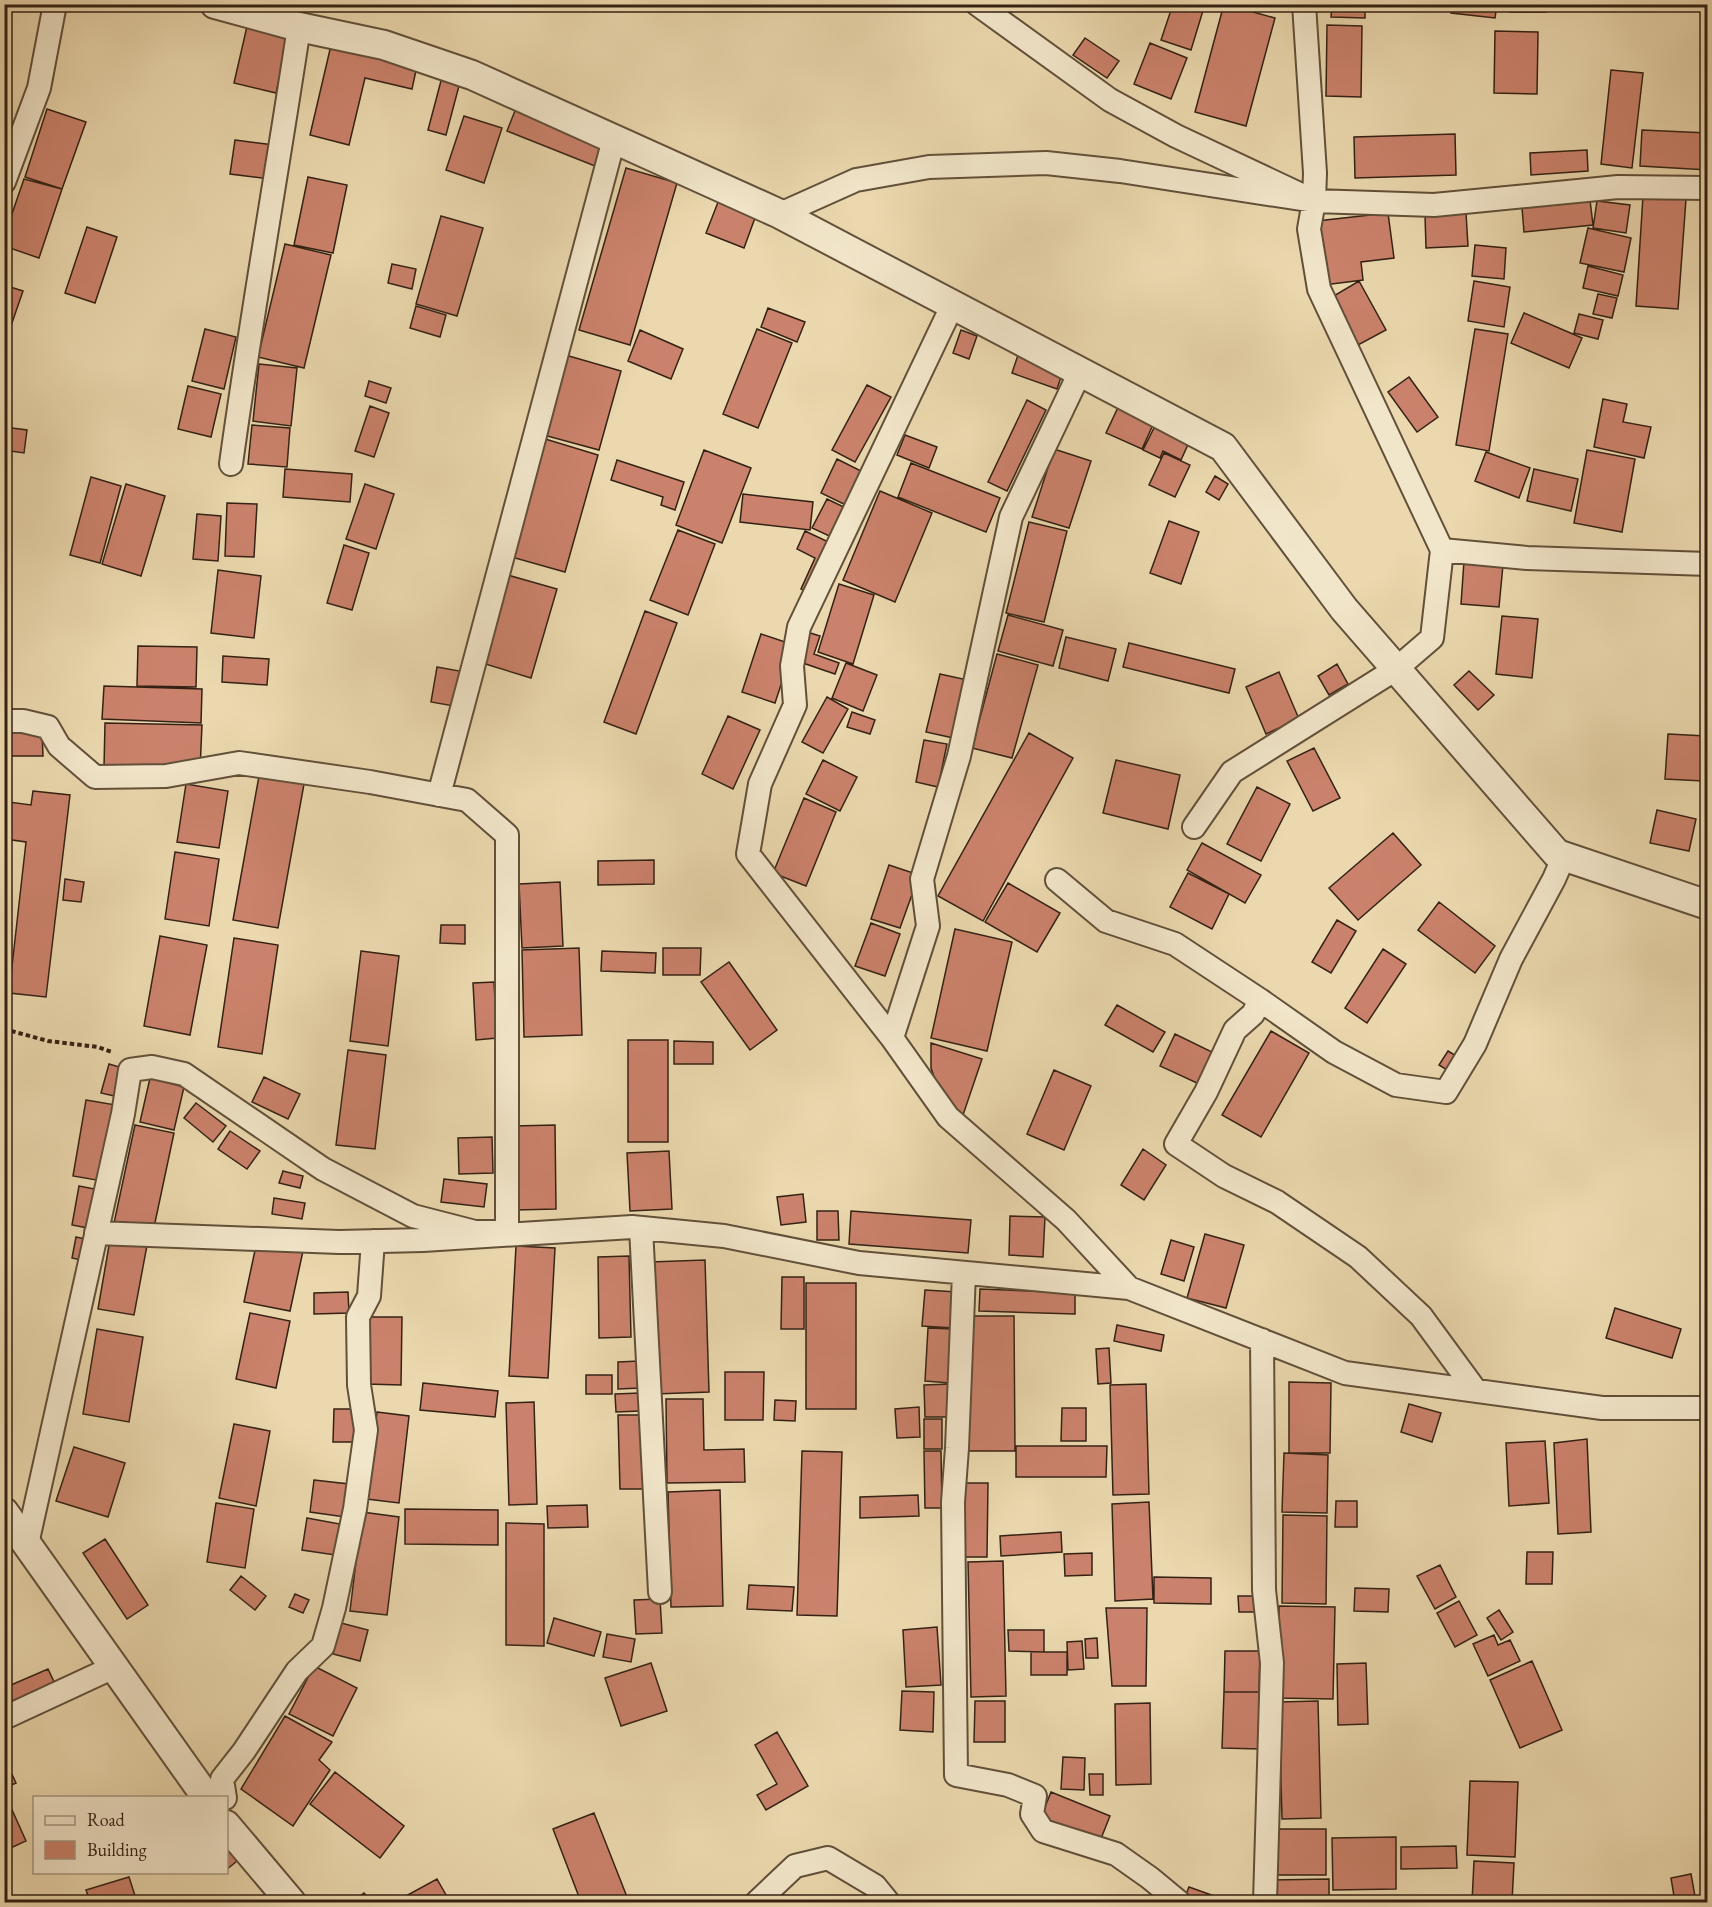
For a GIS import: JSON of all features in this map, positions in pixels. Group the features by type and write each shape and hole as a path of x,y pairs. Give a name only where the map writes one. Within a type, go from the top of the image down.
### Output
{"street":[{"path":"4,182 39,88 55,4"},
{"path":"215,4 299,27 384,45 472,75 780,214 1223,447 1344,609 1557,854 1707,905"},
{"path":"977,4 1110,100 1176,136 1314,201"},
{"path":"1194,827 1232,772 1396,669 1432,638 1442,549 1318,289 1309,229 1316,173 1304,4"},
{"path":"231,464 250,327 271,214 299,27"},
{"path":"439,795 614,139"},
{"path":"780,214 856,180 929,167 1046,163 1120,171 1314,201 1434,205 1618,186 1707,188"},
{"path":"953,304 799,627 792,666 795,705 760,784 748,854 892,1038 948,1117 1066,1220 1129,1288"},
{"path":"892,1038 928,926 922,879 959,756 1011,517 1080,372"},
{"path":"1442,549 1527,558 1707,564"},
{"path":"4,721 23,721 48,727 59,746 95,777 166,776 238,763 370,782 467,800 507,835 507,1232 476,1232 413,1216 323,1169 183,1074 152,1067 130,1070 123,1114 27,1544"},
{"path":"1057,880 1106,921 1175,944 1334,1052 1396,1085 1446,1092 1475,1044 1511,959 1564,856"},
{"path":"1260,1000 1252,1014 1235,1030 1206,1092 1176,1144 1224,1176 1277,1202 1358,1257 1421,1316 1476,1391"},
{"path":"96,1233 339,1242 641,1228 724,1236 859,1263 1129,1288 1345,1373 1602,1408 1707,1408"},
{"path":"641,1228 660,1592"},
{"path":"225,1796 222,1779 244,1751 297,1671 323,1646 334,1608 355,1509 366,1430 359,1385 358,1317 369,1296 373,1241"},
{"path":"964,1273 953,1502 956,1774 1008,1785 1035,1796 1032,1814 1043,1831 1116,1854 1179,1902"},
{"path":"1263,1340 1264,1590 1272,1663 1265,1902"},
{"path":"4,1512 206,1796"},
{"path":"4,1718 114,1667"},
{"path":"228,1821 291,1902"},
{"path":"757,1902 795,1866 828,1858 875,1886 888,1902"}],"path":[{"path":"4,1029 48,1041 98,1047 123,1057 130,1070"}],"building":[{"path":"1173,4 1205,4 1191,50 1161,40"},
{"path":"1224,4 1275,18 1246,126 1195,112"},
{"path":"1332,4 1365,4 1365,18 1331,17"},
{"path":"1452,4 1497,4 1495,18 1451,13"},
{"path":"1510,4 1546,4 1546,12 1510,12"},
{"path":"248,22 290,31 276,93 234,83"},
{"path":"1327,25 1362,26 1361,97 1326,96"},
{"path":"1495,31 1538,32 1537,94 1494,93"},
{"path":"1085,38 1119,61 1107,78 1073,55"},
{"path":"332,41 418,61 412,89 365,78 349,145 310,135"},
{"path":"1150,43 1187,58 1171,99 1134,84"},
{"path":"1611,70 1643,73 1632,168 1601,164"},
{"path":"442,77 460,82 446,135 428,130"},
{"path":"518,103 611,141 600,168 507,131"},
{"path":"47,109 86,122 62,189 25,177"},
{"path":"464,116 502,128 484,183 446,170"},
{"path":"1642,130 1708,133 1708,170 1640,166"},
{"path":"1455,134 1456,175 1355,178 1354,137"},
{"path":"235,140 274,145 270,179 230,174"},
{"path":"1587,150 1588,171 1531,175 1530,153"},
{"path":"626,168 677,183 630,345 579,330"},
{"path":"308,177 347,185 333,253 294,245"},
{"path":"24,179 62,189 39,258 4,246 4,237"},
{"path":"722,192 759,207 744,248 706,233"},
{"path":"1643,196 1686,199 1678,309 1636,306"},
{"path":"1590,200 1593,225 1524,232 1522,208"},
{"path":"1597,201 1630,205 1626,233 1593,228"},
{"path":"1388,213 1394,258 1361,262 1363,280 1324,285 1317,221"},
{"path":"1466,213 1468,246 1426,248 1425,215"},
{"path":"441,216 483,228 457,316 416,304"},
{"path":"87,227 117,237 95,303 65,293"},
{"path":"1588,228 1631,238 1624,272 1580,263"},
{"path":"285,244 331,255 304,368 258,357"},
{"path":"1475,245 1506,248 1504,279 1472,276"},
{"path":"392,264 416,269 412,289 388,283"},
{"path":"1588,266 1623,275 1618,296 1583,288"},
{"path":"1359,281 1386,330 1358,345 1332,297"},
{"path":"1474,281 1510,287 1504,327 1468,321"},
{"path":"4,285 23,291 4,346"},
{"path":"1598,294 1617,298 1612,318 1593,314"},
{"path":"416,306 446,315 440,337 410,328"},
{"path":"768,308 805,322 797,342 761,327"},
{"path":"1524,313 1582,338 1569,368 1511,343"},
{"path":"1579,314 1603,320 1598,339 1574,333"},
{"path":"205,329 236,337 224,389 192,381"},
{"path":"757,329 792,343 758,428 723,414"},
{"path":"1475,329 1508,334 1489,451 1456,445"},
{"path":"640,330 683,349 671,379 628,361"},
{"path":"961,330 977,336 969,359 953,353"},
{"path":"562,354 621,371 599,450 540,434"},
{"path":"1018,355 1063,371 1057,389 1012,373"},
{"path":"259,364 297,368 291,426 253,421"},
{"path":"1409,377 1438,417 1417,432 1388,392"},
{"path":"369,381 391,388 386,403 365,396"},
{"path":"867,385 891,397 855,462 832,450"},
{"path":"188,386 221,394 211,437 178,429"},
{"path":"1603,399 1627,404 1623,422 1651,427 1644,458 1594,447"},
{"path":"1027,400 1046,410 1007,491 988,482"},
{"path":"1121,401 1156,418 1142,449 1106,433"},
{"path":"370,406 389,413 374,457 355,451"},
{"path":"1156,424 1190,440 1181,460 1163,451 1160,458 1143,450"},
{"path":"252,425 290,428 287,467 248,464"},
{"path":"4,427 27,430 24,453 4,450"},
{"path":"905,435 937,447 929,468 897,455"},
{"path":"542,438 598,455 565,572 508,556"},
{"path":"1054,449 1091,461 1069,528 1032,517"},
{"path":"704,450 751,468 722,543 676,525"},
{"path":"1587,450 1635,459 1622,532 1574,523"},
{"path":"1486,452 1530,468 1519,498 1475,481"},
{"path":"1164,453 1190,465 1175,497 1149,485"},
{"path":"837,459 869,475 854,509 821,493"},
{"path":"617,460 684,482 675,510 661,505 663,497 611,480"},
{"path":"911,463 1000,498 986,532 898,497"},
{"path":"285,469 352,474 350,502 283,497"},
{"path":"1534,469 1578,479 1571,511 1527,501"},
{"path":"1215,476 1228,484 1219,500 1206,492"},
{"path":"91,477 121,486 100,563 70,555"},
{"path":"126,484 165,496 141,576 102,564"},
{"path":"365,484 394,494 376,549 346,539"},
{"path":"880,491 932,513 895,602 843,580"},
{"path":"743,494 813,502 810,530 740,522"},
{"path":"827,499 852,511 838,540 812,528"},
{"path":"227,503 257,504 254,557 225,556"},
{"path":"197,514 221,516 218,561 193,559"},
{"path":"1169,521 1199,532 1181,584 1150,573"},
{"path":"1029,522 1067,531 1044,622 1006,613"},
{"path":"678,530 715,544 688,615 650,600"},
{"path":"805,531 835,545 813,595 801,589 815,558 797,549"},
{"path":"344,545 369,553 352,610 327,603"},
{"path":"1464,561 1503,565 1499,607 1461,604"},
{"path":"218,570 261,576 254,638 211,633"},
{"path":"504,574 557,589 531,678 479,662"},
{"path":"839,584 874,595 853,664 818,652"},
{"path":"645,611 677,623 636,734 604,722"},
{"path":"1008,615 1063,630 1053,666 998,651"},
{"path":"1502,616 1538,619 1532,678 1496,674"},
{"path":"804,631 820,636 814,654 839,663 835,674 794,660"},
{"path":"761,634 794,645 775,703 742,692"},
{"path":"1066,637 1116,649 1108,681 1059,668"},
{"path":"1129,643 1235,669 1229,693 1123,667"},
{"path":"138,646 197,647 196,687 137,686"},
{"path":"997,654 1038,665 1012,758 972,748"},
{"path":"223,656 269,659 267,685 222,682"},
{"path":"846,663 877,675 863,711 832,698"},
{"path":"1337,664 1348,684 1329,695 1318,676"},
{"path":"437,667 465,672 459,707 431,702"},
{"path":"1469,671 1494,695 1478,710 1454,685"},
{"path":"1279,672 1299,719 1266,734 1246,687"},
{"path":"940,674 972,681 958,739 926,732"},
{"path":"104,686 202,689 201,723 102,719"},
{"path":"827,697 848,709 823,753 802,742"},
{"path":"852,712 875,720 870,734 847,727"},
{"path":"728,716 760,730 733,789 702,774"},
{"path":"105,723 202,725 200,770 104,767"},
{"path":"42,731 43,756 4,756 4,732"},
{"path":"1029,733 1073,758 983,921 938,896"},
{"path":"1668,734 1706,736 1703,781 1665,779"},
{"path":"924,740 947,744 938,787 916,782"},
{"path":"1314,748 1340,798 1313,811 1287,761"},
{"path":"823,760 857,777 840,811 806,794"},
{"path":"1116,760 1180,775 1168,829 1103,813"},
{"path":"259,776 304,784 278,928 233,920"},
{"path":"186,784 228,791 219,848 177,842"},
{"path":"1257,787 1290,804 1261,861 1227,844"},
{"path":"33,791 70,795 46,997 9,993 26,842 5,839 9,802 31,805"},
{"path":"804,798 836,812 806,886 773,873"},
{"path":"1657,810 1696,819 1689,851 1650,843"},
{"path":"1393,833 1421,865 1358,920 1329,888"},
{"path":"1202,843 1261,875 1245,903 1187,870"},
{"path":"175,852 219,859 209,926 165,919"},
{"path":"654,860 654,884 598,885 598,861"},
{"path":"889,865 919,875 900,928 871,919"},
{"path":"1188,873 1229,894 1212,929 1170,907"},
{"path":"65,879 84,882 81,902 63,900"},
{"path":"560,882 563,946 522,948 519,884"},
{"path":"1008,883 1060,913 1037,952 985,922"},
{"path":"1439,902 1495,946 1475,973 1418,930"},
{"path":"1337,920 1356,931 1331,973 1312,962"},
{"path":"871,923 900,934 885,976 855,966"},
{"path":"441,925 465,925 465,944 440,943"},
{"path":"955,929 1012,942 987,1051 931,1038"},
{"path":"160,936 207,945 190,1035 144,1026"},
{"path":"234,938 278,945 262,1054 218,1047"},
{"path":"579,948 582,1035 524,1037 522,950"},
{"path":"663,948 701,948 700,975 663,975"},
{"path":"1383,949 1406,964 1367,1023 1345,1008"},
{"path":"361,951 399,956 388,1046 350,1041"},
{"path":"602,951 656,953 655,973 601,971"},
{"path":"729,962 777,1030 750,1050 701,982"},
{"path":"494,982 497,1038 476,1040 473,983"},
{"path":"1117,1005 1165,1032 1153,1052 1105,1025"},
{"path":"1271,1031 1309,1053 1261,1137 1222,1115"},
{"path":"1175,1034 1212,1052 1197,1083 1160,1066"},
{"path":"628,1040 668,1040 668,1142 628,1142"},
{"path":"674,1041 713,1042 713,1064 674,1064"},
{"path":"931,1043 982,1059 961,1121 939,1091 931,1068"},
{"path":"348,1050 386,1055 375,1149 336,1145"},
{"path":"1448,1051 1461,1059 1452,1073 1439,1065"},
{"path":"109,1064 126,1069 119,1097 101,1093"},
{"path":"1054,1070 1091,1086 1064,1150 1027,1134"},
{"path":"264,1077 300,1094 288,1119 252,1102"},
{"path":"150,1078 184,1087 174,1130 140,1122"},
{"path":"86,1100 116,1105 102,1181 73,1176"},
{"path":"196,1103 226,1126 213,1142 184,1118"},
{"path":"135,1125 174,1133 153,1232 114,1223"},
{"path":"555,1125 556,1209 515,1210 514,1126"},
{"path":"230,1131 260,1151 247,1169 218,1149"},
{"path":"492,1137 493,1173 459,1174 458,1138"},
{"path":"1143,1149 1166,1165 1144,1200 1121,1185"},
{"path":"669,1151 672,1209 630,1211 627,1153"},
{"path":"283,1171 303,1176 300,1188 279,1183"},
{"path":"444,1179 487,1184 484,1207 441,1202"},
{"path":"79,1186 100,1190 93,1229 72,1225"},
{"path":"803,1194 806,1222 781,1225 777,1197"},
{"path":"274,1198 305,1203 302,1219 272,1214"},
{"path":"817,1211 838,1211 839,1240 817,1240"},
{"path":"851,1211 971,1220 968,1253 849,1244"},
{"path":"1010,1216 1045,1217 1043,1257 1009,1255"},
{"path":"111,1234 148,1240 134,1315 98,1309"},
{"path":"1205,1234 1244,1245 1226,1308 1187,1298"},
{"path":"76,1237 90,1240 86,1261 72,1258"},
{"path":"1171,1240 1194,1247 1184,1281 1161,1274"},
{"path":"257,1241 303,1251 290,1311 244,1302"},
{"path":"516,1246 555,1248 548,1378 509,1376"},
{"path":"629,1256 631,1337 599,1338 598,1257"},
{"path":"705,1260 709,1392 655,1394 650,1262"},
{"path":"782,1277 804,1277 804,1329 781,1329"},
{"path":"5,1279 5,1332 4,1332"},
{"path":"806,1283 856,1283 856,1409 806,1409"},
{"path":"980,1289 1075,1293 1075,1314 979,1311"},
{"path":"925,1290 957,1292 954,1328 922,1326"},
{"path":"348,1292 349,1313 314,1314 314,1293"},
{"path":"1615,1308 1681,1329 1672,1358 1606,1338"},
{"path":"250,1313 290,1321 276,1388 236,1379"},
{"path":"968,1316 1014,1316 1015,1451 969,1451"},
{"path":"366,1317 402,1317 401,1385 366,1384"},
{"path":"1117,1325 1164,1335 1161,1351 1114,1341"},
{"path":"928,1328 953,1329 950,1383 925,1381"},
{"path":"97,1329 143,1337 129,1422 83,1414"},
{"path":"1109,1348 1111,1383 1098,1384 1096,1349"},
{"path":"639,1361 640,1388 618,1389 618,1362"},
{"path":"725,1372 764,1372 763,1420 725,1420"},
{"path":"586,1375 612,1375 612,1394 586,1394"},
{"path":"1289,1382 1331,1383 1330,1453 1289,1453"},
{"path":"423,1383 498,1391 495,1417 420,1410"},
{"path":"951,1384 952,1417 925,1417 924,1385"},
{"path":"1146,1384 1149,1494 1113,1495 1110,1385"},
{"path":"640,1393 640,1411 616,1412 615,1394"},
{"path":"666,1399 703,1399 704,1450 744,1449 745,1482 667,1483"},
{"path":"775,1400 796,1401 795,1421 774,1420"},
{"path":"534,1402 537,1504 509,1505 506,1403"},
{"path":"1409,1404 1441,1413 1432,1442 1401,1432"},
{"path":"919,1407 920,1437 897,1438 895,1409"},
{"path":"1062,1408 1086,1408 1086,1441 1061,1441"},
{"path":"334,1409 356,1409 355,1442 333,1442"},
{"path":"377,1412 409,1416 399,1503 367,1499"},
{"path":"618,1415 644,1415 645,1489 620,1489"},
{"path":"924,1419 942,1419 942,1449 924,1449"},
{"path":"234,1424 270,1431 256,1506 219,1498"},
{"path":"1587,1439 1591,1532 1558,1534 1554,1443"},
{"path":"1545,1441 1549,1503 1509,1506 1506,1443"},
{"path":"1016,1446 1107,1446 1106,1477 1016,1477"},
{"path":"74,1447 125,1463 108,1517 56,1501"},
{"path":"802,1451 842,1452 837,1616 797,1615"},
{"path":"924,1451 941,1451 942,1508 925,1508"},
{"path":"1284,1453 1328,1455 1327,1513 1282,1512"},
{"path":"314,1480 349,1484 345,1517 310,1512"},
{"path":"964,1483 988,1483 987,1557 963,1557"},
{"path":"720,1490 723,1606 671,1607 668,1492"},
{"path":"918,1495 919,1516 860,1518 860,1497"},
{"path":"1336,1501 1357,1501 1357,1527 1335,1527"},
{"path":"1149,1502 1153,1599 1115,1601 1112,1504"},
{"path":"216,1503 254,1509 245,1568 207,1562"},
{"path":"587,1505 588,1527 548,1528 547,1506"},
{"path":"405,1509 498,1510 498,1545 405,1544"},
{"path":"362,1512 399,1517 387,1615 350,1611"},
{"path":"1283,1515 1327,1516 1326,1604 1282,1603"},
{"path":"307,1518 340,1524 335,1555 302,1550"},
{"path":"506,1523 544,1524 544,1646 506,1645"},
{"path":"1061,1532 1062,1552 1001,1556 1000,1536"},
{"path":"105,1539 148,1605 127,1619 83,1553"},
{"path":"1527,1552 1553,1552 1552,1584 1526,1584"},
{"path":"1092,1553 1092,1575 1065,1576 1064,1554"},
{"path":"1003,1561 1006,1696 971,1697 968,1562"},
{"path":"1440,1565 1456,1597 1435,1609 1417,1576"},
{"path":"241,1576 266,1596 255,1610 230,1590"},
{"path":"1154,1577 1211,1578 1211,1604 1154,1603"},
{"path":"749,1585 794,1587 792,1611 747,1609"},
{"path":"1355,1588 1389,1589 1388,1612 1354,1611"},
{"path":"295,1594 309,1600 303,1613 289,1607"},
{"path":"1238,1596 1255,1596 1256,1612 1239,1612"},
{"path":"660,1599 662,1633 636,1634 634,1600"},
{"path":"1459,1601 1477,1635 1455,1647 1437,1613"},
{"path":"1279,1606 1335,1607 1333,1699 1278,1698"},
{"path":"1106,1608 1147,1608 1146,1686 1112,1686"},
{"path":"1499,1610 1513,1632 1501,1640 1487,1618"},
{"path":"554,1618 601,1632 594,1656 547,1643"},
{"path":"341,1623 368,1630 360,1661 333,1654"},
{"path":"937,1627 941,1685 906,1687 903,1630"},
{"path":"1008,1630 1044,1630 1044,1652 1009,1651"},
{"path":"607,1634 635,1639 631,1662 603,1657"},
{"path":"1494,1635 1498,1645 1510,1640 1520,1661 1488,1676 1473,1644"},
{"path":"1097,1638 1098,1658 1086,1658 1085,1639"},
{"path":"1082,1641 1084,1669 1068,1670 1067,1642"},
{"path":"1225,1651 1260,1651 1259,1692 1224,1692"},
{"path":"1031,1652 1067,1652 1067,1675 1031,1675"},
{"path":"1532,1661 1562,1730 1520,1748 1490,1680"},
{"path":"651,1663 667,1711 621,1726 605,1678"},
{"path":"1366,1663 1368,1724 1338,1725 1337,1664"},
{"path":"314,1666 357,1688 333,1736 289,1714"},
{"path":"48,1669 57,1688 4,1712 4,1688"},
{"path":"902,1691 934,1692 933,1732 900,1730"},
{"path":"1224,1692 1259,1692 1260,1749 1222,1748"},
{"path":"975,1701 1005,1701 1005,1742 974,1742"},
{"path":"1318,1701 1321,1818 1282,1819 1279,1702"},
{"path":"1150,1703 1151,1784 1116,1785 1115,1704"},
{"path":"285,1716 332,1742 319,1760 330,1770 293,1826 241,1789"},
{"path":"777,1732 808,1786 766,1810 757,1795 777,1784 755,1745"},
{"path":"4,1757 16,1783 4,1788"},
{"path":"1063,1757 1085,1758 1084,1790 1061,1789"},
{"path":"335,1772 404,1826 380,1858 310,1804"},
{"path":"1089,1774 1103,1774 1103,1795 1090,1795"},
{"path":"1470,1781 1518,1782 1515,1857 1467,1855"},
{"path":"4,1792 26,1841 4,1851"},
{"path":"1051,1792 1110,1816 1100,1841 1041,1817"},
{"path":"594,1813 629,1902 581,1902 553,1829"},
{"path":"1278,1829 1326,1829 1326,1875 1277,1875"},
{"path":"1396,1837 1396,1889 1333,1890 1332,1838"},
{"path":"228,1841 242,1857 228,1868"},
{"path":"1456,1846 1457,1868 1401,1869 1401,1847"},
{"path":"1474,1861 1514,1863 1512,1902 1472,1902"},
{"path":"1691,1874 1696,1902 1675,1902 1671,1878"},
{"path":"129,1877 137,1902 90,1902 86,1890"},
{"path":"437,1879 450,1902 408,1902 404,1897"},
{"path":"1329,1879 1329,1902 1271,1902 1271,1880"},
{"path":"1189,1887 1217,1897 1215,1902 1183,1902"},
{"path":"364,1893 371,1902 352,1902"},
{"path":"1220,1897 1239,1902 1219,1902"},
{"path":"1668,1899 1669,1902 1643,1902"}]}
